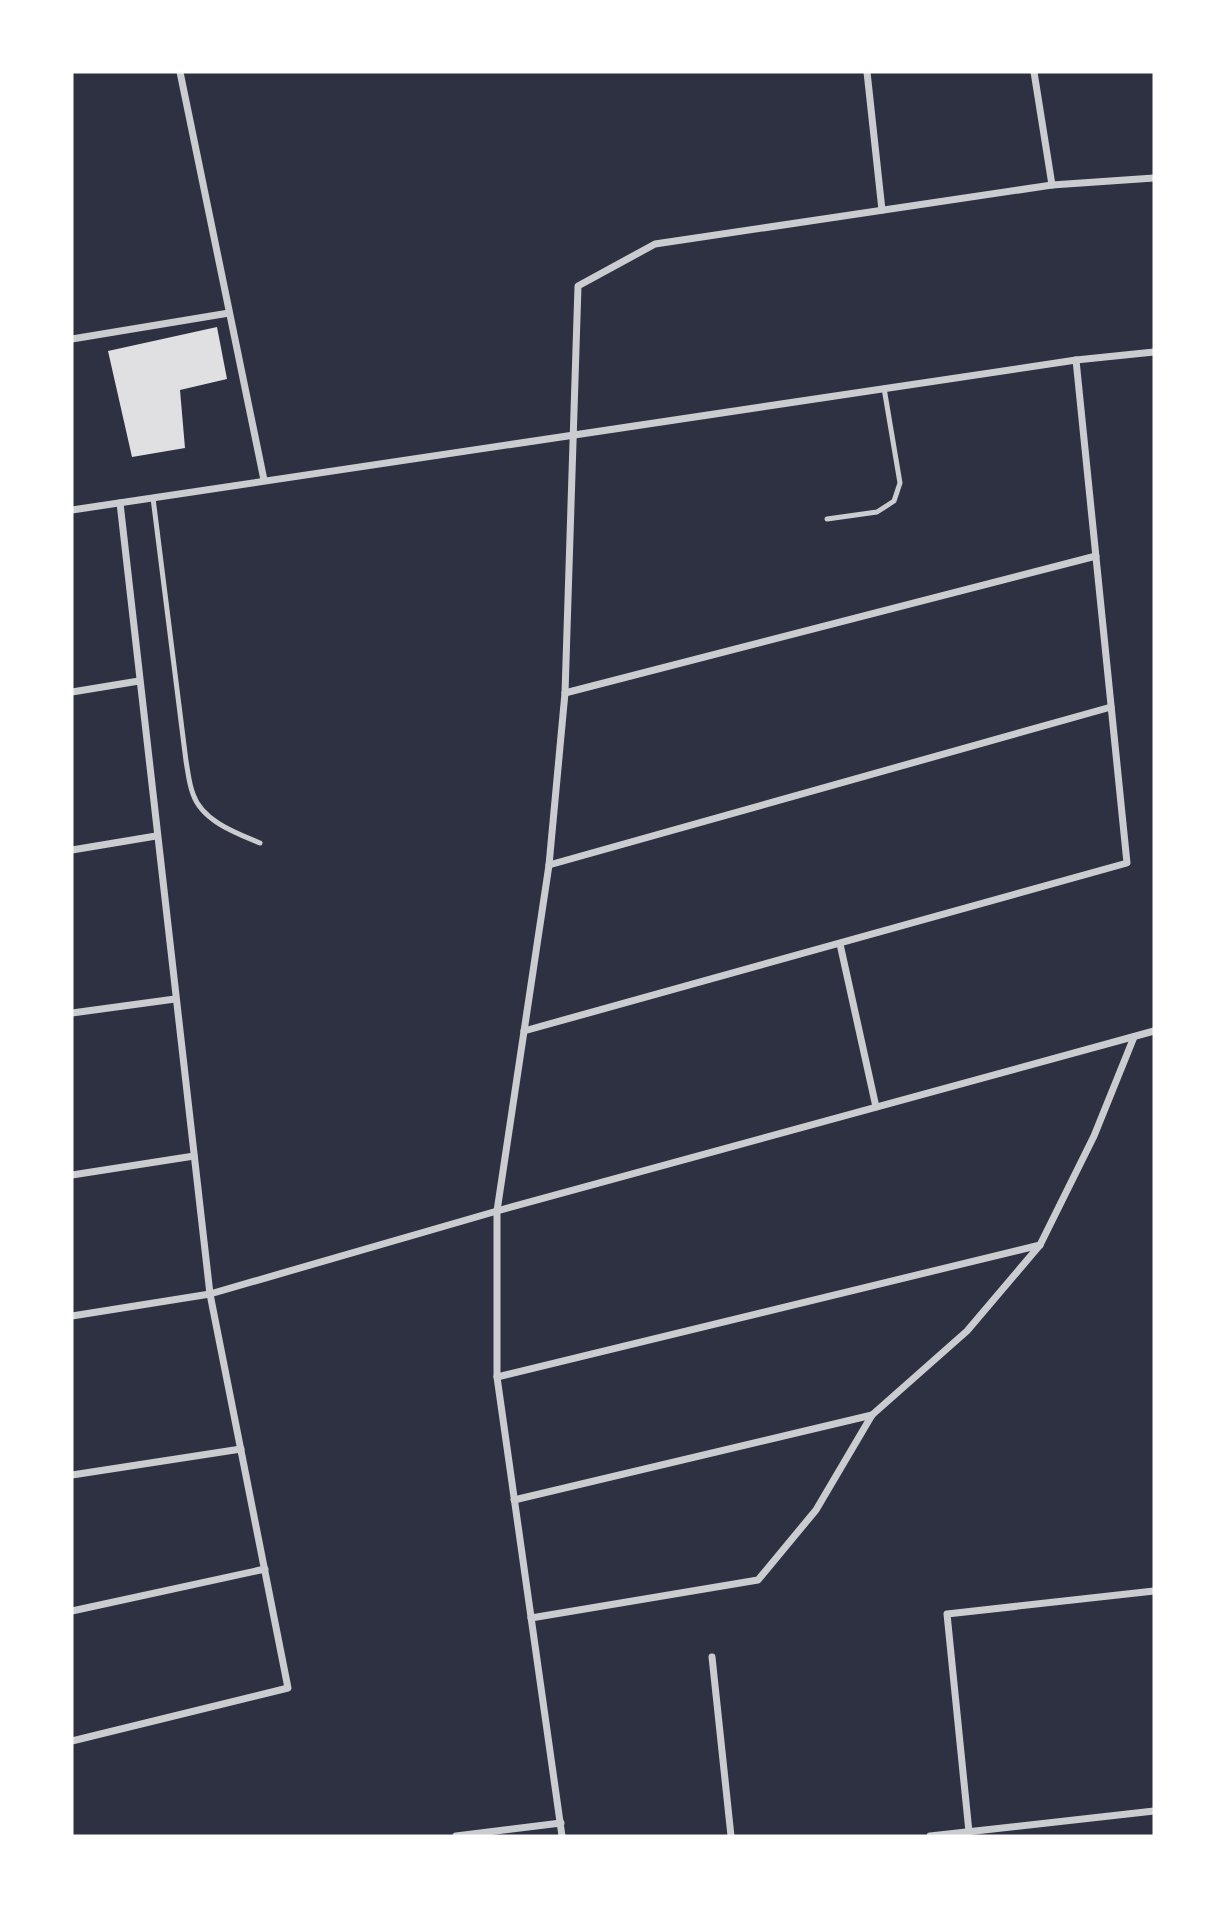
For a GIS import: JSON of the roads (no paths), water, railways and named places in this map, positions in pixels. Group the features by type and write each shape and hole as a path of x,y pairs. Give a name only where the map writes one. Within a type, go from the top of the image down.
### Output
{"street":[{"path":"180,72 264,480"},
{"path":"867,72 881,210"},
{"path":"1034,72 1052,185"},
{"path":"562,1836 497,1377 497,1211 549,865 565,693 578,286 655,244 1052,185 1154,177"},
{"path":"72,339 229,313"},
{"path":"72,510 574,433 1076,360 1154,352"},
{"path":"524,1031 1127,863 1076,360"},
{"path":"72,1741 288,1688 210,1294 120,503"},
{"path":"565,693 1096,556"},
{"path":"72,692 139,681"},
{"path":"549,865 1111,707"},
{"path":"72,850 156,836"},
{"path":"841,944 876,1107"},
{"path":"72,1013 175,999"},
{"path":"72,1316 210,1294 497,1211 1154,1031"},
{"path":"531,1618 758,1580 817,1510 872,1415 967,1331 1040,1245 1094,1136 1134,1037"},
{"path":"72,1175 194,1156"},
{"path":"497,1377 1040,1245"},
{"path":"514,1500 872,1415"},
{"path":"72,1475 242,1449"},
{"path":"72,1611 265,1569"},
{"path":"969,1832 947,1614 1154,1591"},
{"path":"712,1657 732,1836"},
{"path":"930,1836 1154,1811"},
{"path":"456,1836 561,1823"}],"lane":[{"path":"827,519 877,512 894,501 900,483 884,388"},
{"path":"153,498 186,761 193,796 204,813 226,828 260,844"}]}
